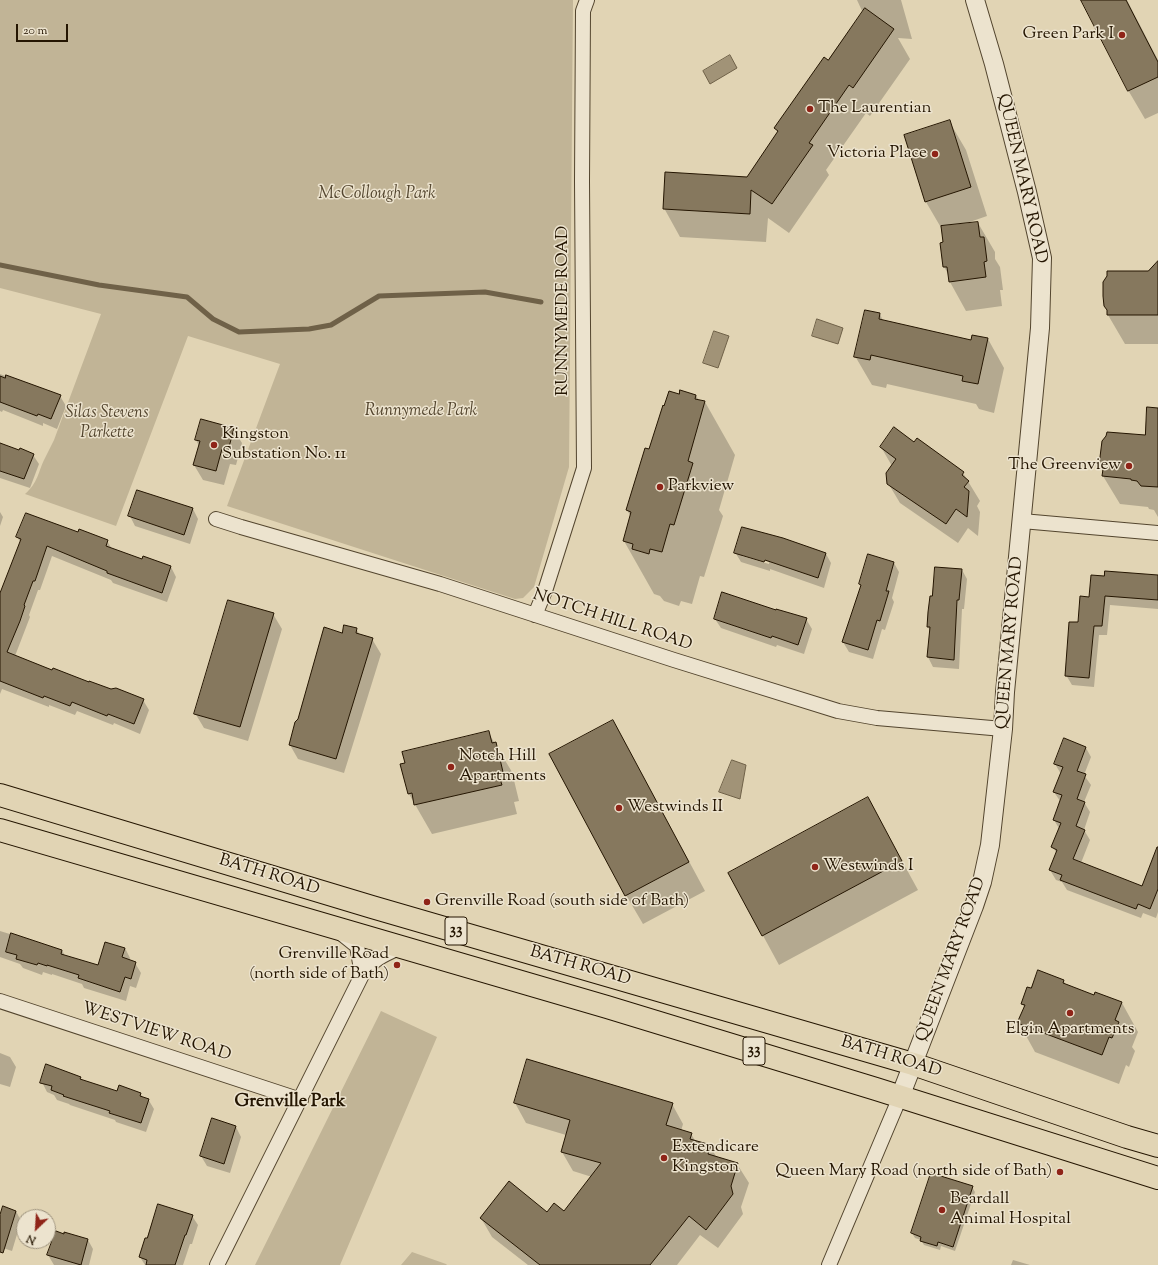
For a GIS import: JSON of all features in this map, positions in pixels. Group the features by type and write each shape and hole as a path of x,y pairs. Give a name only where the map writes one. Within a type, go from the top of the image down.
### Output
{"main road":[{"name":"BATH ROAD","path":"0,795 364,905 913,1064 1127,1137 1158,1146"},
{"name":"BATH ROAD","path":"0,830 608,1007 1158,1178"}],"street":[{"name":"RUNNYMEDE ROAD","path":"536,615 584,468 582,165 583,11 587,0"},
{"name":"QUEEN MARY ROAD","path":"829,1265 913,1064 982,882 990,846 1003,729 1040,328 1042,258 1027,192 975,0"},
{"name":"NOTCH HILL ROAD","path":"216,519 440,584 674,660 838,711 877,718 1003,729"},
{"path":"1022,521 1158,533"},
{"path":"335,928 357,946 362,975"},
{"path":"217,1265 301,1100 362,975 368,966 376,959 401,947"},
{"name":"WESTVIEW ROAD","path":"0,1001 301,1100"}],"green space":[{"name":"McCollough Park","path":"0,0 573,0 569,467 534,587 523,598 515,599 227,506 280,364 188,336 116,526 25,494 33,486 54,440 101,314 0,288"},
{"path":"381,1011 437,1037 340,1265 255,1265"},
{"path":"412,1252 446,1264 447,1265 401,1265"}],"shaded area":[{"path":"730,55 737,68 710,84 703,71"},
{"path":"817,319 843,328 838,344 812,336"},
{"path":"714,331 729,336 718,368 703,363"},
{"path":"732,760 746,765 740,799 719,792"}],"building":[{"name":"Green Park I","path":"1081,0 1126,0 1158,62 1158,77 1128,91"},
{"name":"The Laurentian","path":"865,8 894,29 853,88 849,85 809,143 813,145 772,204 751,190 750,214 663,209 665,172 747,177 778,131 774,128 824,57 828,60"},
{"name":"Victoria Place","path":"950,120 971,187 925,202 904,135"},
{"path":"978,222 980,237 984,237 987,261 984,262 986,277 949,282 947,267 943,267 940,243 943,242 941,226"},
{"path":"1158,261 1158,315 1107,315 1107,310 1104,306 1103,282 1107,276 1107,271 1148,271"},
{"path":"865,310 880,313 879,319 971,340 972,335 988,338 978,384 962,381 963,376 871,355 870,360 854,357"},
{"path":"6,375 61,395 51,419 38,414 37,416 0,402 0,376 5,378"},
{"name":"Parkview","path":"680,390 696,395 695,399 705,401 688,461 693,463 674,525 670,524 662,552 650,549 649,554 632,549 633,544 623,541 631,512 626,510 645,448 649,449 669,391 679,394"},
{"name":"The Greenview","path":"1147,407 1158,408 1158,487 1141,486 1137,481 1131,479 1102,476 1103,469 1099,465 1102,441 1107,432 1145,435"},
{"name":"Kingston Substation No. 11","path":"201,419 234,428 228,451 222,449 216,471 193,465 200,441 195,440"},
{"path":"894,427 914,442 917,438 964,472 962,475 969,481 964,487 969,491 967,517 956,509 946,524 887,484 886,473 896,459 880,447"},
{"path":"0,443 19,450 20,448 34,454 24,479 0,471"},
{"path":"137,490 193,508 184,535 128,516"},
{"path":"26,513 78,532 79,529 108,540 106,546 142,559 143,556 171,566 162,593 107,573 107,571 47,546 35,581 33,581 24,605 25,606 20,621 7,652 52,670 53,668 89,682 111,689 116,688 144,699 134,724 108,714 107,716 72,702 70,706 44,696 43,698 0,681 0,593 21,539 16,537"},
{"path":"742,527 783,538 826,553 818,578 765,560 764,562 734,553"},
{"path":"868,554 894,562 886,591 889,591 880,621 877,620 868,650 842,642 861,585 859,584"},
{"path":"935,567 962,569 959,600 957,600 954,660 927,657 930,627 927,627 928,612 930,596 932,596"},
{"path":"1105,571 1158,575 1158,600 1105,596 1102,626 1094,626 1089,678 1065,676 1069,622 1078,622 1080,596 1089,597 1091,575 1104,576"},
{"path":"722,592 776,610 807,618 798,645 772,636 771,638 714,619"},
{"path":"228,600 274,613 240,727 194,714"},
{"path":"344,625 357,628 356,633 373,638 336,759 289,745 295,722 298,719 324,627 342,633"},
{"name":"Westwinds II","path":"613,720 689,862 625,896 549,754"},
{"name":"Notch Hill Apartments","path":"489,731 492,743 496,742 503,772 498,773 502,785 414,805 412,793 408,794 400,764 405,763 402,752"},
{"path":"1064,738 1086,747 1077,771 1086,774 1077,799 1085,802 1076,826 1085,830 1073,859 1142,886 1158,847 1158,889 1150,909 1138,904 1136,909 1060,880 1062,875 1049,870 1057,850 1051,847 1061,823 1053,820 1062,795 1053,792 1063,767 1054,764"},
{"name":"Westwinds I","path":"868,797 902,861 762,936 728,873"},
{"path":"11,933 62,950 61,954 98,965 105,942 125,948 122,957 136,962 131,979 125,977 120,992 78,978 79,975 47,965 38,963 37,965 16,959 17,955 6,952"},
{"name":"Elgin Apartments","path":"1038,970 1064,980 1063,983 1094,995 1095,992 1122,1002 1115,1020 1119,1022 1112,1038 1109,1037 1102,1055 1017,1023 1025,1005 1021,1004 1027,987 1031,988"},
{"name":"Extendicare Kingston","path":"527,1059 673,1103 666,1125 692,1133 690,1139 711,1145 708,1154 738,1163 731,1186 733,1194 706,1230 689,1216 650,1265 540,1265 480,1218 509,1181 547,1212 554,1203 564,1211 601,1163 561,1152 570,1120 514,1103"},
{"path":"46,1064 81,1077 80,1079 117,1091 119,1085 141,1093 140,1096 149,1099 141,1123 109,1113 110,1111 63,1096 64,1095 51,1090 52,1086 40,1083"},
{"path":"212,1118 236,1126 224,1164 200,1156"},
{"name":"Beardall Animal Hospital","path":"931,1173 973,1186 953,1247 938,1242 937,1246 920,1241 921,1237 911,1233"},
{"path":"158,1204 193,1215 175,1265 146,1265 147,1260 139,1257"},
{"path":"3,1206 16,1211 3,1253 0,1252 0,1215"},
{"path":"56,1231 88,1239 81,1265 47,1255 49,1249 56,1249"}],"waterway":[{"path":"0,265 99,285 187,297 213,319 239,332 309,329 331,325 379,296 485,292 541,302"}],"place":[{"name":"Green Park I","path":"1122,35"},
{"name":"The Laurentian","path":"810,109"},
{"name":"Victoria Place","path":"935,154"},
{"name":"Kingston Substation No. 11","path":"214,445"},
{"name":"The Greenview","path":"1129,466"},
{"name":"Parkview","path":"660,487"},
{"name":"Notch Hill Apartments","path":"451,767"},
{"name":"Westwinds II","path":"619,808"},
{"name":"Westwinds I","path":"815,867"},
{"name":"Grenville Road (south side of Bath)","path":"427,902"},
{"name":"Grenville Road (north side of Bath)","path":"397,965"},
{"name":"Elgin Apartments","path":"1070,1013"},
{"name":"Extendicare Kingston","path":"664,1158"},
{"name":"Queen Mary Road (north side of Bath)","path":"1060,1172"},
{"name":"Beardall Animal Hospital","path":"942,1210"}],"district":[{"name":"Grenville Park","path":"290,1103"}],"park label":[{"name":"Runnymede Park","path":"421,412"},
{"name":"Silas Stevens Parkette","path":"107,424"}]}
